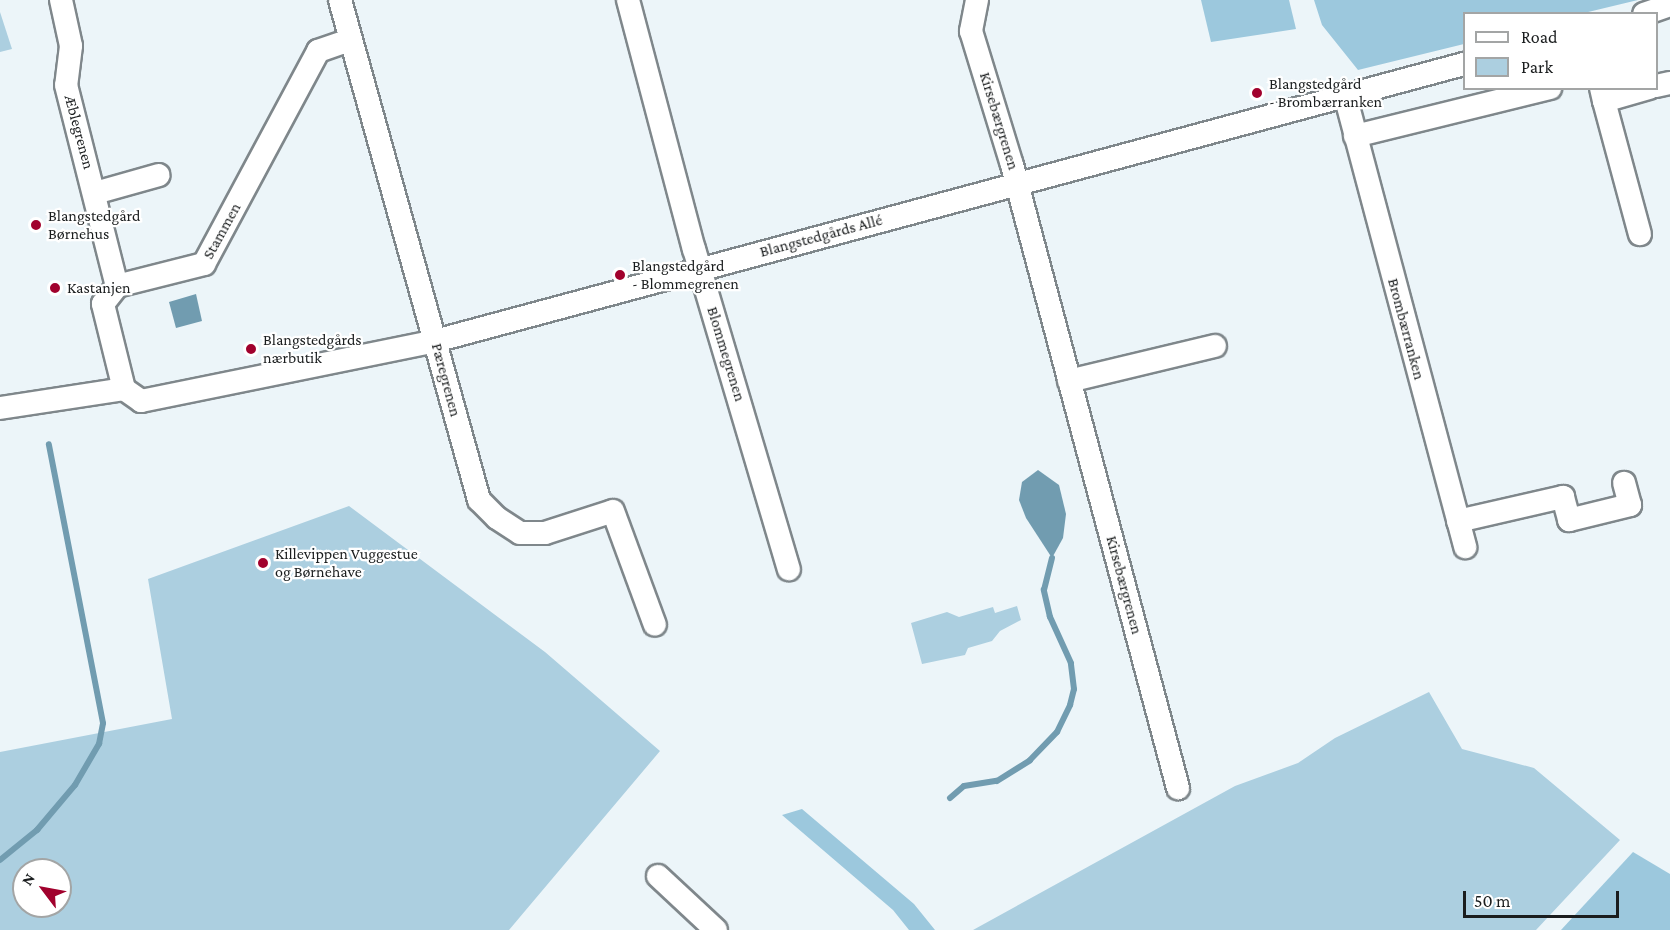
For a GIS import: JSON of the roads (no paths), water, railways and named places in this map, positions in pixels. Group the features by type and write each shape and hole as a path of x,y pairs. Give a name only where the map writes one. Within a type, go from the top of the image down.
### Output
{"street":[{"name":"Æblegrenen","path":"60,0 71,46 66,85 117,286"},
{"name":"Blommegrenen","path":"628,0 700,269 789,569"},
{"name":"Kirsebærgrenen","path":"977,0 971,31 1017,184 1178,788"},
{"path":"1650,12 1670,5"},
{"name":"Pæregrenen","path":"346,6 350,40 479,500 497,518 520,533 545,533 613,511 654,625"},
{"name":"Stammen","path":"117,286 204,264 318,51 350,40"},
{"name":"Blangstedgårds Allé","path":"124,389 141,401 435,341 1463,64"},
{"path":"1355,136 1542,90"},
{"path":"1636,90 1602,95 1640,234"},
{"name":"Brombærranken","path":"1345,95 1465,547"},
{"name":"Æblegrenen","path":"95,193 159,175"},
{"path":"0,408 124,389 103,304 117,286"},
{"path":"1070,381 1215,346"},
{"path":"1458,521 1563,497 1569,520 1629,506 1624,483"},
{"path":"658,876 716,930"}],"waterway":[{"path":"0,860 37,830 75,785 99,744 103,723 49,444"},
{"path":"950,798 964,786 997,781 1030,760 1057,732 1070,705 1074,689 1071,663 1050,617 1044,590 1052,558"}],"place":[{"name":"Blangstedgård - Brombærranken","path":"1257,93"},
{"name":"Blangstedgård Børnehus","path":"36,225"},
{"name":"Blangstedgård - Blommegrenen","path":"620,275"},
{"name":"Kastanjen","path":"55,288"},
{"name":"Blangstedgårds nærbutik","path":"251,349"},
{"name":"Killevippen Vuggestue og Børnehave","path":"263,563"}]}
